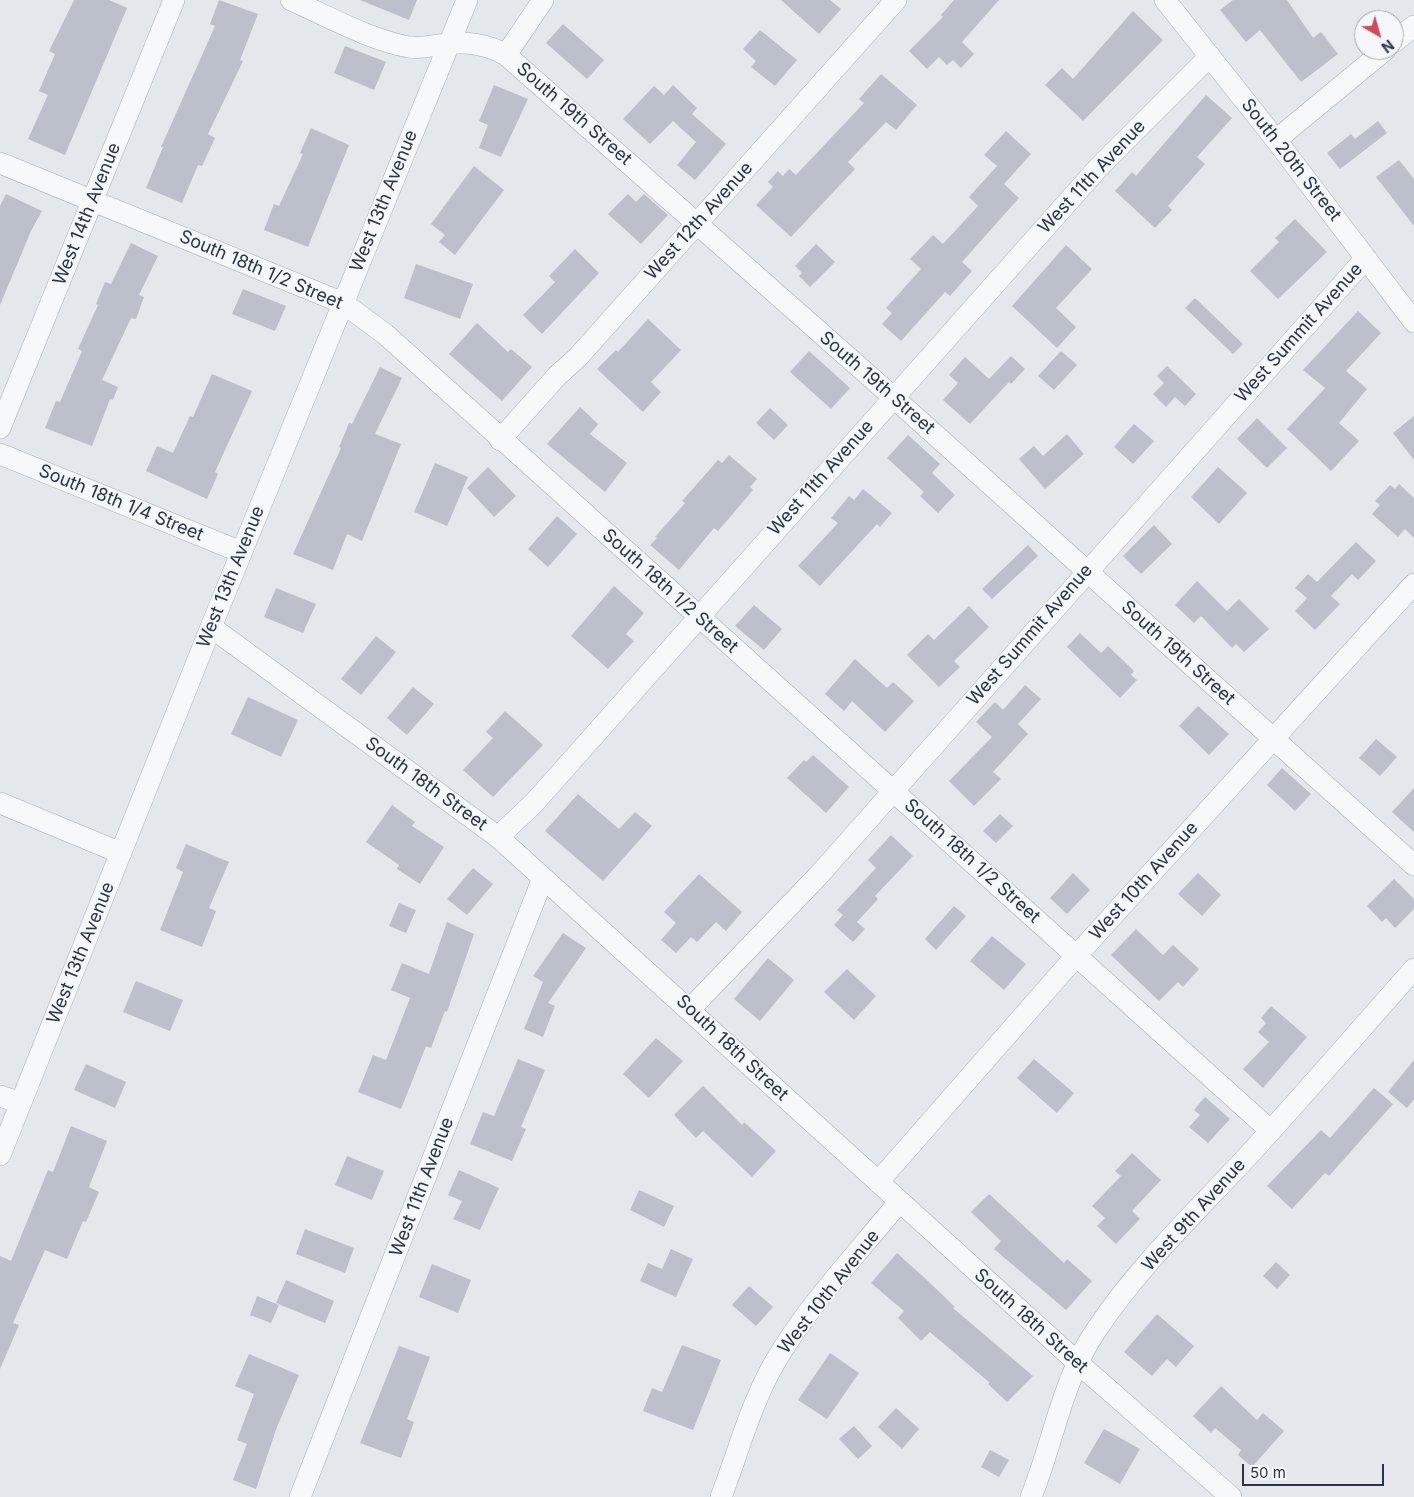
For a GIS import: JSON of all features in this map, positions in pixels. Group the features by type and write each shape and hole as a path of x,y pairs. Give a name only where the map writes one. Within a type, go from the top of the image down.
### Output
{"street":[{"name":"West 14th Avenue","path":"0,428 174,0"},
{"name":"South 19th Street","path":"291,0 379,38 408,47 425,47 448,43 491,46 506,55 592,129 696,224 1087,570 1414,865"},
{"name":"West 13th Avenue","path":"0,1155 241,552 467,0"},
{"path":"506,55 543,0"},
{"name":"West 12th Avenue","path":"500,440 557,376 578,357 896,0"},
{"name":"South 20th Street","path":"1165,0 1276,140 1414,322"},
{"path":"1404,34 1414,26"},
{"name":"West 11th Avenue","path":"498,837 534,803 698,616 1098,168 1210,56"},
{"path":"1276,140 1372,60"},
{"name":"South 18th 1/2 Street","path":"0,163 343,303 385,334 500,440 1077,955 1271,1131"},
{"name":"West Summit Avenue","path":"690,1009 818,876 1087,570 1366,258"},
{"name":"South 18th 1/4 Street","path":"0,454 241,552"},
{"name":"West 10th Avenue","path":"878,1182 1077,955 1414,584"},
{"name":"South 18th Street","path":"211,627 498,837 690,1009 899,1202 1230,1497"},
{"path":"0,803 120,853"},
{"name":"West 11th Avenue","path":"300,1497 543,878"},
{"name":"West 9th Avenue","path":"1031,1497 1078,1363 1095,1332 1127,1290 1177,1232 1271,1131 1414,969"},
{"path":"0,1096 20,1104"},
{"name":"West 10th Avenue","path":"721,1497 760,1393 775,1362 804,1319 899,1202"}],"building":[{"path":"74,0 109,0 127,8 65,155 28,139 48,95 39,91 55,54 49,51"},
{"path":"219,0 258,14 240,60 243,61 208,134 215,138 202,166 198,165 182,203 146,188 163,147 161,147 215,26 210,24"},
{"path":"360,0 417,0 409,20"},
{"path":"781,0 830,0 841,9 819,34"},
{"path":"954,0 999,0 962,42 974,54 961,68 953,60 947,65 939,57 927,69 909,51 943,17 941,15"},
{"path":"1233,0 1287,0 1313,38 1321,32 1338,54 1301,82 1260,30 1246,42 1220,10"},
{"path":"1133,11 1163,40 1083,121 1045,85 1062,68 1073,79"},
{"path":"563,24 604,60 587,79 546,43"},
{"path":"760,30 797,60 775,86 751,67 756,61 743,49"},
{"path":"345,46 386,62 374,90 334,73"},
{"path":"881,74 917,105 896,130 886,122 848,162 855,169 791,237 756,205 773,187 768,182 778,171 783,176 789,169 796,175 864,103 859,99"},
{"path":"494,85 528,99 501,157 479,148 488,125 479,121"},
{"path":"673,85 697,108 692,114 726,144 695,180 677,165 696,142 673,121 650,144 623,119 654,86 664,95"},
{"path":"1206,95 1232,118 1197,157 1205,164 1168,206 1172,210 1155,228 1115,191 1132,172 1136,176"},
{"path":"1378,121 1387,133 1340,169 1327,153 1351,134 1355,139"},
{"path":"311,128 349,145 308,247 264,230 274,204 279,206 303,154 300,153"},
{"path":"1006,131 1031,154 1004,184 1019,198 962,262 972,271 950,296 945,292 901,341 882,324 892,313 886,308 921,269 910,259 933,235 943,244 978,206 969,197 997,166 984,155"},
{"path":"1399,160 1414,179 1414,226 1376,177"},
{"path":"474,166 504,190 455,255 439,242 445,235 431,224"},
{"path":"6,194 42,211 31,231 0,305 0,206"},
{"path":"628,194 636,202 644,194 668,215 641,244 608,214"},
{"path":"1295,219 1327,252 1278,299 1250,271 1279,242 1275,238"},
{"path":"131,243 158,256 139,295 144,297 136,319 131,318 102,380 118,387 113,400 110,399 92,446 45,428 56,401 60,402 82,351 78,349 98,305 96,304 105,282 111,284"},
{"path":"816,244 835,262 810,287 799,276 802,273 795,266"},
{"path":"1066,245 1092,269 1056,308 1076,327 1057,348 1012,306"},
{"path":"575,249 599,273 542,334 523,315 555,282 549,276"},
{"path":"416,264 473,284 460,319 404,298"},
{"path":"243,289 286,306 275,331 232,314"},
{"path":"1195,298 1243,344 1233,354 1185,308"},
{"path":"1358,311 1381,333 1346,371 1367,389 1339,423 1359,441 1331,471 1287,429 1325,388 1303,370"},
{"path":"648,319 681,350 651,382 661,392 643,412 597,369 616,350 618,352"},
{"path":"477,323 508,352 511,349 532,367 502,401 449,354"},
{"path":"809,351 850,388 831,409 790,372"},
{"path":"1061,351 1077,365 1054,390 1038,376"},
{"path":"1011,356 1025,369 1011,384 1009,382 970,424 943,400 958,383 949,375 965,357 989,379"},
{"path":"1167,366 1196,394 1185,406 1175,397 1166,407 1153,394 1164,383 1157,376"},
{"path":"380,367 402,378 375,434 401,444 362,541 347,534 333,570 293,554 341,448 339,447 349,423 352,424"},
{"path":"212,374 252,391 215,472 218,474 207,499 146,471 157,446 173,453 190,416 193,417"},
{"path":"580,407 598,424 590,434 627,463 605,492 547,444"},
{"path":"770,408 788,425 774,440 756,423"},
{"path":"1414,416 1414,460 1393,433"},
{"path":"1257,418 1287,448 1267,468 1237,439"},
{"path":"1134,424 1154,441 1133,464 1114,447"},
{"path":"1067,434 1084,454 1045,489 1019,459 1034,446 1043,456"},
{"path":"908,435 940,464 932,473 955,495 938,513 920,496 924,492 887,458"},
{"path":"729,455 757,479 750,487 753,490 718,531 714,528 679,570 650,545 685,503 682,501 718,460 722,463"},
{"path":"435,463 468,477 447,526 414,512"},
{"path":"488,467 516,496 494,517 467,488"},
{"path":"1218,467 1247,493 1219,524 1191,497"},
{"path":"1399,484 1414,498 1414,538 1405,529 1398,537 1372,514 1380,505 1375,501 1390,485 1395,489"},
{"path":"863,489 892,513 880,527 877,524 820,586 798,566 838,523 831,518 849,496 854,500"},
{"path":"557,516 577,534 548,567 528,549"},
{"path":"1154,525 1172,544 1141,574 1123,556"},
{"path":"1356,542 1376,561 1358,580 1352,574 1331,596 1340,604 1315,630 1295,611 1307,598 1295,588 1308,574 1317,582"},
{"path":"1028,545 1038,556 992,599 982,589"},
{"path":"1197,581 1227,611 1239,599 1269,629 1244,652 1236,644 1232,648 1201,616 1194,623 1175,605"},
{"path":"614,586 644,613 626,634 634,641 608,669 571,636"},
{"path":"276,588 316,604 303,633 264,617"},
{"path":"754,605 782,629 764,650 735,626"},
{"path":"969,606 989,627 954,661 960,667 939,687 907,655 928,634 934,640"},
{"path":"1080,633 1101,653 1108,646 1134,671 1131,675 1137,680 1120,698 1067,647"},
{"path":"376,636 396,652 361,695 341,679"},
{"path":"855,659 887,688 893,682 914,701 885,732 852,701 844,711 825,694"},
{"path":"1025,685 1041,699 1018,724 1028,734 993,772 1001,779 974,806 949,781 992,737 976,722 995,702 1003,710"},
{"path":"413,687 434,704 407,735 387,718"},
{"path":"248,697 298,720 281,757 231,734"},
{"path":"1198,706 1229,734 1209,755 1179,726"},
{"path":"505,711 543,745 493,797 463,770 493,738 486,732"},
{"path":"1376,739 1397,757 1380,776 1359,758"},
{"path":"813,755 849,787 826,813 787,778 804,760 806,762"},
{"path":"1282,768 1311,794 1295,811 1267,785"},
{"path":"1414,788 1414,832 1392,812"},
{"path":"578,794 619,829 635,812 652,826 603,881 545,831"},
{"path":"392,805 415,822 412,826 444,847 420,884 397,869 399,865 366,842"},
{"path":"1000,814 1013,826 996,843 983,831"},
{"path":"891,835 913,856 875,896 878,899 857,922 865,929 853,942 834,925 843,915 837,910 876,868 868,860"},
{"path":"186,844 229,862 209,908 216,911 202,947 160,930 183,872 176,868"},
{"path":"473,868 493,884 467,915 447,899"},
{"path":"1073,873 1090,890 1067,914 1050,898"},
{"path":"1198,873 1221,895 1202,916 1178,894"},
{"path":"699,874 742,912 726,931 716,922 697,942 691,937 676,953 661,940 676,923 664,912"},
{"path":"1394,879 1414,899 1414,909 1395,928 1386,918 1382,922 1367,906"},
{"path":"399,903 416,910 406,933 389,926"},
{"path":"954,906 966,916 936,950 925,939"},
{"path":"447,922 474,934 447,1012 445,1011 431,1048 426,1046 401,1109 358,1092 373,1055 386,1060 410,998 391,990 402,963 429,974"},
{"path":"1136,929 1163,955 1173,945 1199,969 1183,987 1178,982 1159,1001 1111,955"},
{"path":"563,933 586,948 548,1003 555,1006 543,1037 524,1029 543,982 533,976"},
{"path":"992,936 1026,964 1004,990 970,961"},
{"path":"768,958 794,980 760,1021 734,999"},
{"path":"847,969 876,996 854,1020 824,992"},
{"path":"136,981 183,1000 170,1031 123,1012"},
{"path":"1271,1006 1307,1037 1263,1088 1243,1069 1269,1042 1258,1032 1266,1023 1261,1018"},
{"path":"656,1038 683,1061 649,1098 623,1074"},
{"path":"518,1059 545,1070 521,1127 526,1129 512,1161 470,1144 483,1112 494,1116"},
{"path":"1034,1059 1074,1093 1057,1113 1017,1078"},
{"path":"1414,1060 1414,1099 1407,1108 1388,1092"},
{"path":"86,1064 126,1082 115,1108 74,1090"},
{"path":"703,1086 742,1125 744,1122 776,1151 752,1177 703,1131 696,1138 674,1115"},
{"path":"1374,1088 1393,1104 1329,1176 1325,1173 1292,1209 1267,1186 1321,1130 1330,1138"},
{"path":"1205,1097 1230,1119 1208,1143 1189,1127 1200,1115 1194,1110"},
{"path":"71,1126 107,1141 89,1187 99,1192 86,1222 83,1221 67,1259 45,1250 13,1323 19,1325 0,1369 0,1256 11,1261 48,1170 53,1172"},
{"path":"1132,1153 1161,1180 1132,1211 1140,1219 1116,1244 1097,1226 1105,1218 1092,1206 1121,1176 1115,1171"},
{"path":"347,1156 384,1171 372,1200 335,1185"},
{"path":"459,1170 499,1188 480,1230 453,1219 462,1201 448,1195"},
{"path":"639,1190 674,1206 664,1227 630,1210"},
{"path":"989,1194 1064,1263 1067,1259 1092,1281 1066,1310 994,1249 1001,1241 971,1212"},
{"path":"305,1229 354,1248 345,1273 296,1254"},
{"path":"671,1249 693,1259 676,1297 640,1281 648,1263 662,1269"},
{"path":"897,1253 955,1307 953,1308 1033,1376 1007,1402 988,1384 990,1383 930,1332 921,1341 898,1318 904,1311 871,1283"},
{"path":"1276,1262 1290,1275 1277,1289 1263,1276"},
{"path":"432,1264 471,1280 458,1313 419,1297"},
{"path":"286,1280 334,1301 325,1323 276,1303"},
{"path":"749,1286 773,1307 756,1326 732,1305"},
{"path":"257,1296 279,1305 271,1323 250,1315"},
{"path":"1157,1314 1194,1346 1176,1367 1167,1359 1152,1376 1124,1352"},
{"path":"682,1345 721,1360 693,1430 643,1411 652,1388 662,1392"},
{"path":"399,1346 430,1357 407,1419 414,1422 401,1458 360,1443"},
{"path":"830,1353 859,1373 827,1419 798,1400"},
{"path":"249,1354 299,1375 277,1427 256,1489 233,1480 247,1444 237,1440 254,1394 235,1386"},
{"path":"1221,1386 1257,1420 1263,1413 1284,1431 1252,1467 1238,1455 1241,1450 1215,1428 1211,1433 1193,1416"},
{"path":"896,1408 919,1429 902,1449 878,1427"},
{"path":"854,1426 872,1446 858,1459 839,1439"},
{"path":"1104,1429 1140,1449 1120,1484 1084,1463"},
{"path":"990,1450 1009,1460 999,1477 981,1467"}]}
